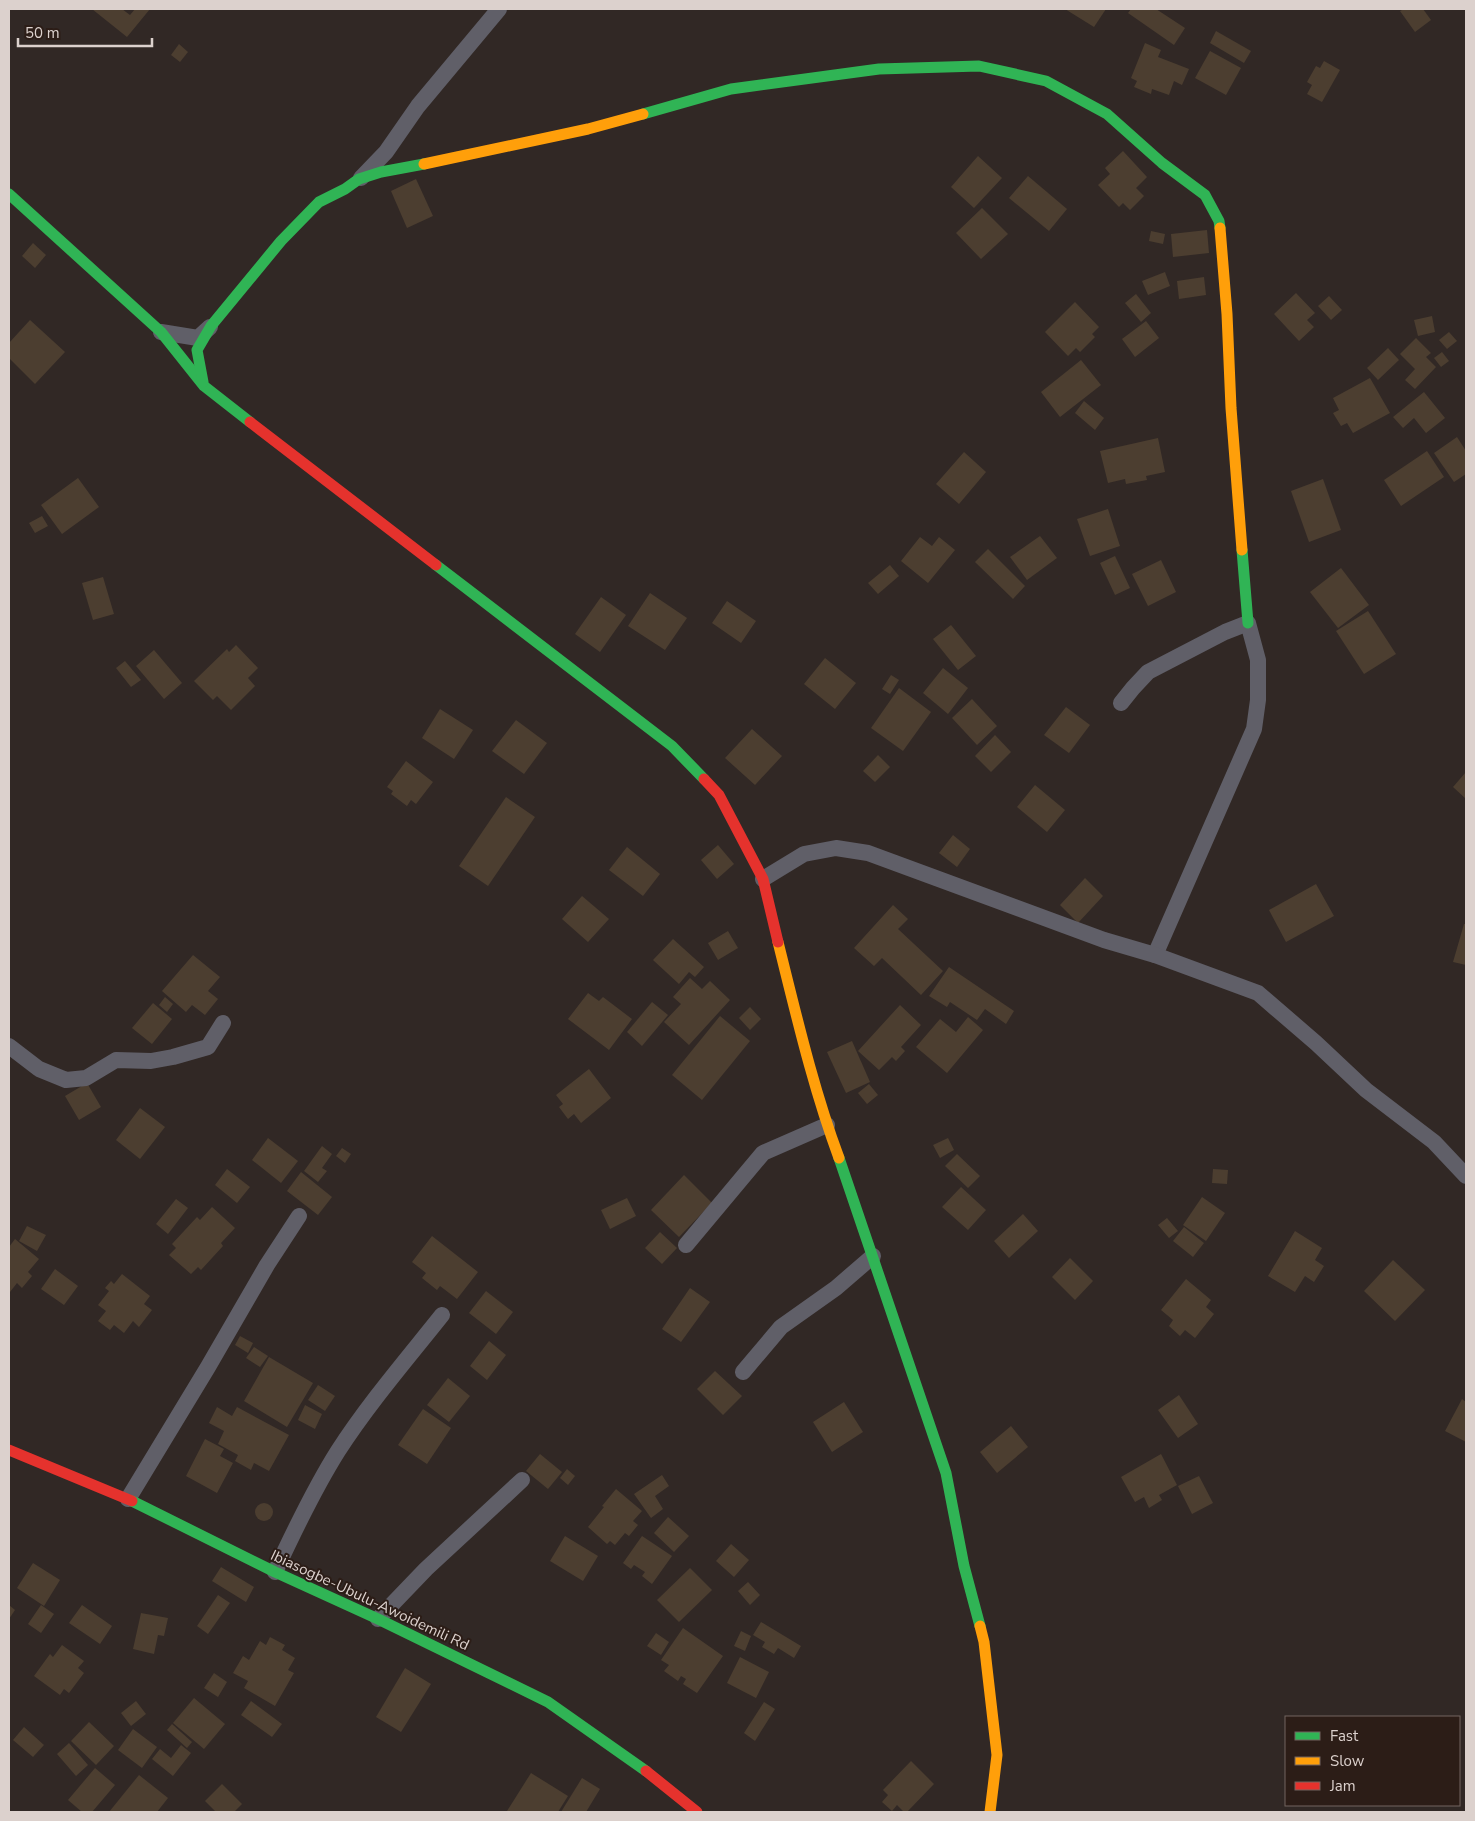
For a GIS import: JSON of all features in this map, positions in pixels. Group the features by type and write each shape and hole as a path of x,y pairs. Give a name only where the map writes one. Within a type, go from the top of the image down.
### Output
{"street":[{"path":"161,332 198,338 211,326 281,241 319,202 345,189 359,179 386,152 418,106 499,9"},
{"path":"359,179 381,172 588,129 740,88 880,69 979,66 1046,81 1107,114 1162,163 1205,195 1219,221 1248,623 1258,660 1258,700 1254,729 1155,955"},
{"path":"9,194 161,332 204,386 672,746 718,795 763,879 798,1022 827,1125 946,1473 964,1566 984,1642 997,1755 990,1812"},
{"path":"204,386 197,350 211,326"},
{"path":"1121,704 1148,672 1224,632 1248,623"},
{"path":"763,879 804,854 836,848 868,853 1104,940 1155,955 1258,993 1316,1043 1366,1090 1434,1142 1466,1176"},
{"path":"9,1046 38,1069 66,1080 86,1078 116,1060 151,1061 208,1047 223,1023"},
{"path":"686,1245 763,1152 827,1125"},
{"path":"128,1498 208,1367 267,1265 299,1216"},
{"path":"743,1372 781,1326 836,1288 873,1256"},
{"path":"275,1572 304,1509 338,1451 366,1410 442,1315"},
{"name":"Ibiasogbe-Ubulu-Awoidemili Rd","path":"9,1450 128,1498 275,1572 378,1619 548,1702 645,1770 697,1812"},
{"path":"378,1619 426,1568 522,1480"}],"building":[{"path":"92,9 122,9 130,15 135,9 150,9 127,37"},
{"path":"1065,9 1106,9 1094,27"},
{"path":"1131,9 1156,9 1185,28 1174,45 1128,13"},
{"path":"1404,9 1423,9 1431,20 1415,32 1400,11"},
{"path":"1216,31 1251,51 1244,63 1210,43"},
{"path":"1145,43 1161,50 1158,57 1189,69 1182,85 1174,81 1169,95 1152,89 1151,94 1134,87 1137,81 1131,78"},
{"path":"179,44 188,52 180,62 171,55"},
{"path":"1210,51 1241,68 1226,95 1195,78"},
{"path":"1324,61 1340,70 1322,102 1307,94 1312,85 1307,82 1316,66 1320,68"},
{"path":"1123,151 1147,177 1136,188 1144,196 1130,210 1123,203 1119,207 1098,185 1110,174 1105,168"},
{"path":"978,156 1002,178 974,208 951,187"},
{"path":"1028,176 1067,209 1049,231 1009,198"},
{"path":"416,179 433,216 407,228 391,191"},
{"path":"982,208 1008,234 981,259 956,233"},
{"path":"1207,230 1209,253 1173,257 1171,234"},
{"path":"1151,231 1165,234 1163,244 1149,241"},
{"path":"33,243 46,255 35,268 22,256"},
{"path":"1165,272 1170,286 1148,295 1142,281"},
{"path":"1204,277 1206,295 1179,299 1177,281"},
{"path":"1296,293 1315,313 1307,320 1314,327 1299,341 1274,314"},
{"path":"1136,294 1151,313 1141,322 1125,303"},
{"path":"1329,296 1342,310 1331,320 1318,306"},
{"path":"1075,302 1099,327 1092,334 1095,337 1080,352 1076,348 1068,356 1045,332"},
{"path":"1432,316 1435,332 1418,336 1414,320"},
{"path":"30,320 65,352 35,384 9,358 9,343"},
{"path":"1146,321 1159,338 1135,357 1122,339"},
{"path":"1449,332 1457,341 1447,349 1439,340"},
{"path":"1416,338 1431,353 1426,357 1436,367 1415,389 1405,380 1415,369 1400,354"},
{"path":"1388,348 1399,360 1378,380 1367,368"},
{"path":"1442,352 1449,361 1441,367 1434,358"},
{"path":"1081,360 1101,385 1060,417 1041,392"},
{"path":"1370,378 1390,413 1353,433 1347,423 1341,426 1333,413 1339,410 1333,398"},
{"path":"1424,392 1445,418 1426,433 1414,418 1403,428 1393,417"},
{"path":"1084,401 1104,418 1095,430 1075,413"},
{"path":"1457,437 1466,451 1466,474 1454,482 1434,453"},
{"path":"1158,438 1165,472 1146,476 1147,480 1126,484 1125,479 1108,483 1100,451"},
{"path":"1427,451 1444,477 1401,506 1384,480"},
{"path":"964,452 986,472 959,504 936,484"},
{"path":"78,478 99,507 62,534 41,505"},
{"path":"1323,479 1341,530 1309,542 1291,491"},
{"path":"1108,509 1120,546 1090,556 1077,519"},
{"path":"42,516 48,526 35,533 29,523"},
{"path":"1040,536 1057,558 1027,580 1010,557"},
{"path":"920,537 932,546 939,537 955,550 928,583 901,561"},
{"path":"988,549 1025,586 1013,599 975,562"},
{"path":"1115,556 1130,588 1115,595 1100,563"},
{"path":"1161,560 1176,592 1148,606 1132,574"},
{"path":"890,565 899,576 878,594 868,583"},
{"path":"1341,568 1369,605 1338,628 1310,592"},
{"path":"103,577 114,614 93,620 82,583"},
{"path":"650,593 687,618 665,650 628,626"},
{"path":"601,597 626,615 600,652 575,634"},
{"path":"727,601 756,621 741,643 712,623"},
{"path":"1368,611 1396,654 1364,674 1336,631"},
{"path":"951,625 976,656 958,670 933,639"},
{"path":"236,645 258,668 248,678 255,686 231,710 217,696 213,700 194,681 227,649 229,652"},
{"path":"154,650 182,683 164,699 136,666"},
{"path":"825,658 856,683 835,709 804,684"},
{"path":"125,661 141,680 131,687 116,668"},
{"path":"943,668 968,688 948,714 923,693"},
{"path":"891,675 899,680 890,694 882,689"},
{"path":"899,688 931,712 903,751 871,728"},
{"path":"972,699 997,726 977,745 952,718"},
{"path":"1066,707 1090,725 1069,753 1044,735"},
{"path":"440,709 473,730 454,759 422,738"},
{"path":"516,720 547,743 524,774 492,751"},
{"path":"752,729 782,756 755,785 725,758"},
{"path":"995,735 1011,752 991,772 975,756"},
{"path":"878,755 890,767 875,782 863,771"},
{"path":"406,761 433,782 416,804 411,800 407,806 391,794 393,791 387,787"},
{"path":"1466,772 1466,799 1453,787"},
{"path":"1035,785 1065,810 1047,832 1017,807"},
{"path":"506,797 535,817 488,886 459,866"},
{"path":"953,835 970,849 957,867 939,853"},
{"path":"718,845 734,864 717,879 701,860"},
{"path":"627,847 660,874 643,896 609,870"},
{"path":"1085,878 1103,896 1078,923 1060,905"},
{"path":"1316,884 1334,916 1286,942 1269,910"},
{"path":"582,896 609,919 588,942 562,919"},
{"path":"893,905 908,919 898,929 943,971 921,995 882,958 874,966 854,948"},
{"path":"1464,924 1466,924 1466,965 1453,962"},
{"path":"728,931 738,948 718,960 708,943"},
{"path":"673,939 704,967 695,977 689,972 679,984 653,960"},
{"path":"193,955 220,977 208,991 218,999 205,1015 192,1005 186,1012 162,991"},
{"path":"949,967 1014,1011 1006,1024 985,1009 977,1020 950,1002 947,1007 929,996"},
{"path":"690,978 702,989 710,981 730,1000 689,1045 664,1022 681,1004 673,997"},
{"path":"588,993 599,1001 603,997 632,1019 609,1050 568,1019"},
{"path":"165,997 173,1004 167,1012 159,1005"},
{"path":"652,1002 668,1015 642,1046 627,1032"},
{"path":"153,1003 172,1019 152,1044 132,1028"},
{"path":"900,1005 921,1025 901,1047 905,1051 896,1061 892,1057 879,1070 858,1051"},
{"path":"750,1007 761,1019 750,1030 739,1018"},
{"path":"720,1016 750,1041 702,1100 672,1075"},
{"path":"968,1017 983,1030 947,1073 916,1047 940,1019 956,1032"},
{"path":"852,1041 870,1082 846,1093 827,1052"},
{"path":"589,1069 611,1098 581,1123 574,1114 568,1119 559,1107 563,1104 556,1095"},
{"path":"87,1083 101,1107 79,1120 65,1096"},
{"path":"869,1084 878,1095 867,1104 858,1093"},
{"path":"140,1108 165,1127 140,1159 116,1140"},
{"path":"268,1138 298,1161 281,1183 252,1160"},
{"path":"948,1138 954,1150 940,1158 933,1145"},
{"path":"322,1146 332,1154 322,1168 327,1171 318,1182 304,1171"},
{"path":"342,1148 351,1154 345,1163 336,1156"},
{"path":"957,1154 980,1176 968,1188 945,1166"},
{"path":"227,1169 250,1187 237,1203 215,1185"},
{"path":"1213,1169 1228,1170 1227,1184 1212,1183"},
{"path":"301,1172 332,1197 318,1215 287,1191"},
{"path":"684,1175 712,1203 679,1237 651,1210"},
{"path":"961,1187 986,1210 968,1230 942,1207"},
{"path":"1202,1197 1225,1213 1206,1241 1183,1225"},
{"path":"627,1198 636,1216 610,1229 601,1210"},
{"path":"176,1199 188,1208 168,1234 156,1224"},
{"path":"212,1207 235,1228 221,1243 223,1246 201,1270 198,1267 191,1274 169,1255 176,1248 172,1244 197,1217 200,1220"},
{"path":"1023,1214 1038,1231 1009,1258 994,1241"},
{"path":"1167,1218 1178,1231 1169,1238 1158,1225"},
{"path":"27,1226 46,1235 37,1251 19,1241"},
{"path":"1184,1227 1204,1243 1193,1257 1173,1241"},
{"path":"1295,1231 1322,1248 1315,1260 1324,1266 1314,1282 1305,1276 1295,1292 1268,1276"},
{"path":"660,1232 677,1248 662,1264 645,1248"},
{"path":"432,1236 478,1272 457,1299 440,1286 437,1290 422,1278 426,1273 412,1262"},
{"path":"15,1239 39,1259 28,1272 32,1276 22,1288 17,1283 10,1292 9,1247"},
{"path":"1070,1258 1093,1281 1075,1300 1052,1277"},
{"path":"1393,1260 1425,1290 1395,1321 1364,1291"},
{"path":"55,1269 78,1286 64,1305 41,1289"},
{"path":"122,1274 150,1296 144,1304 152,1310 139,1327 133,1321 124,1333 114,1325 110,1330 98,1321 106,1311 98,1305 109,1291 105,1288 111,1281 114,1284"},
{"path":"1186,1279 1211,1300 1206,1307 1214,1314 1195,1338 1185,1330 1180,1336 1169,1326 1173,1320 1161,1310"},
{"path":"690,1288 710,1302 681,1342 662,1329"},
{"path":"486,1291 513,1312 496,1334 469,1313"},
{"path":"240,1336 253,1343 248,1353 235,1345"},
{"path":"489,1341 506,1355 487,1380 470,1366"},
{"path":"254,1347 268,1356 260,1367 246,1358"},
{"path":"269,1357 313,1383 287,1427 244,1401"},
{"path":"715,1371 742,1396 723,1415 697,1389"},
{"path":"448,1378 470,1396 449,1422 427,1405"},
{"path":"318,1385 335,1396 325,1411 308,1400"},
{"path":"1179,1395 1198,1424 1178,1438 1158,1410"},
{"path":"1462,1399 1466,1402 1466,1442 1445,1431"},
{"path":"844,1402 863,1432 832,1452 813,1422"},
{"path":"305,1405 322,1414 315,1429 298,1420"},
{"path":"217,1407 232,1416 237,1407 289,1435 269,1471 254,1463 251,1470 235,1461 238,1455 218,1444 224,1431 209,1423"},
{"path":"423,1409 451,1428 427,1464 398,1445"},
{"path":"1011,1426 1028,1447 997,1473 980,1452"},
{"path":"205,1439 224,1449 220,1456 233,1463 217,1493 186,1476"},
{"path":"540,1454 562,1472 548,1489 526,1471"},
{"path":"1161,1454 1177,1485 1159,1495 1162,1500 1149,1508 1144,1497 1135,1502 1121,1477"},
{"path":"567,1469 575,1476 568,1485 560,1478"},
{"path":"662,1475 669,1486 655,1496 663,1509 651,1518 634,1494"},
{"path":"1199,1476 1213,1503 1192,1514 1178,1486"},
{"path":"616,1489 642,1511 633,1521 638,1525 629,1536 625,1533 615,1545 610,1541 607,1544 588,1527"},
{"path":"260,1503 268,1503 273,1508 271,1519 260,1521 255,1516 255,1508"},
{"path":"668,1517 689,1536 674,1552 654,1533"},
{"path":"565,1536 598,1556 583,1581 550,1561"},
{"path":"642,1536 672,1556 652,1584 642,1576 645,1572 634,1565 631,1569 623,1563"},
{"path":"731,1544 749,1560 734,1577 716,1561"},
{"path":"33,1563 60,1580 44,1606 17,1588"},
{"path":"221,1567 254,1587 246,1602 212,1581"},
{"path":"690,1568 712,1590 679,1622 657,1600"},
{"path":"748,1582 760,1595 750,1605 738,1591"},
{"path":"218,1595 230,1603 208,1634 197,1626"},
{"path":"9,1605 15,1610 9,1619"},
{"path":"41,1605 54,1614 41,1633 28,1624"},
{"path":"82,1605 112,1626 100,1644 69,1623"},
{"path":"141,1613 168,1618 164,1636 158,1635 154,1654 133,1649"},
{"path":"761,1622 801,1646 794,1658 778,1648 774,1654 762,1647 765,1642 753,1635"},
{"path":"683,1628 723,1656 697,1693 683,1684 686,1679 681,1676 678,1681 664,1671 669,1665 661,1660"},
{"path":"741,1631 751,1636 745,1651 734,1646"},
{"path":"656,1633 669,1642 661,1655 647,1646"},
{"path":"270,1637 285,1645 282,1650 295,1658 288,1670 294,1673 275,1706 244,1688 248,1681 233,1673 243,1656 249,1660 260,1641 266,1645"},
{"path":"62,1645 84,1661 78,1668 84,1673 69,1693 64,1689 60,1695 34,1676 50,1654 53,1657"},
{"path":"740,1657 769,1672 756,1698 727,1683"},
{"path":"405,1668 431,1684 401,1732 376,1717"},
{"path":"214,1673 227,1682 218,1697 204,1688"},
{"path":"194,1698 225,1724 204,1749 173,1723"},
{"path":"136,1701 146,1714 131,1726 121,1713"},
{"path":"251,1701 282,1724 272,1737 241,1715"},
{"path":"764,1702 775,1709 755,1741 744,1733"},
{"path":"89,1722 114,1746 96,1765 71,1741"},
{"path":"172,1724 192,1742 187,1748 167,1730"},
{"path":"24,1727 44,1745 33,1757 13,1740"},
{"path":"133,1729 157,1747 142,1768 118,1750"},
{"path":"69,1743 88,1765 76,1776 57,1754"},
{"path":"181,1745 191,1753 173,1776 152,1759 160,1749 171,1758"},
{"path":"911,1761 934,1784 907,1812 904,1812 897,1805 892,1811 882,1802 888,1795 883,1790"},
{"path":"95,1768 115,1785 92,1812 82,1812 68,1800"},
{"path":"531,1773 568,1796 558,1812 507,1811"},
{"path":"139,1775 168,1798 157,1812 109,1812"},
{"path":"582,1778 600,1789 586,1812 561,1812"},
{"path":"222,1784 242,1804 234,1812 216,1812 205,1801"}],"traffic: fast":[{"path":"643,114 731,89 879,69 979,66 1046,81 1107,114 1162,163 1205,195 1219,221 1220,228"},
{"path":"203,382 197,350 211,326 281,241 319,202 345,189 359,179 381,172 424,164"},
{"path":"9,194 161,332 204,386 250,422"},
{"path":"1242,550 1248,623"},
{"path":"436,565 672,746 704,779"},
{"path":"839,1158 946,1473 964,1566 980,1626"},
{"path":"132,1501 275,1572 378,1619 548,1702 646,1771"}],"traffic: slow":[{"path":"424,164 588,129 643,114"},
{"path":"1220,228 1242,550"},
{"path":"778,942 813,1078 839,1158"},
{"path":"980,1626 984,1642 997,1755 990,1812"}],"traffic: jam":[{"path":"250,422 436,565"},
{"path":"704,779 719,795 763,879 778,942"},
{"path":"9,1450 132,1501"},
{"path":"646,1771 697,1812"}]}
